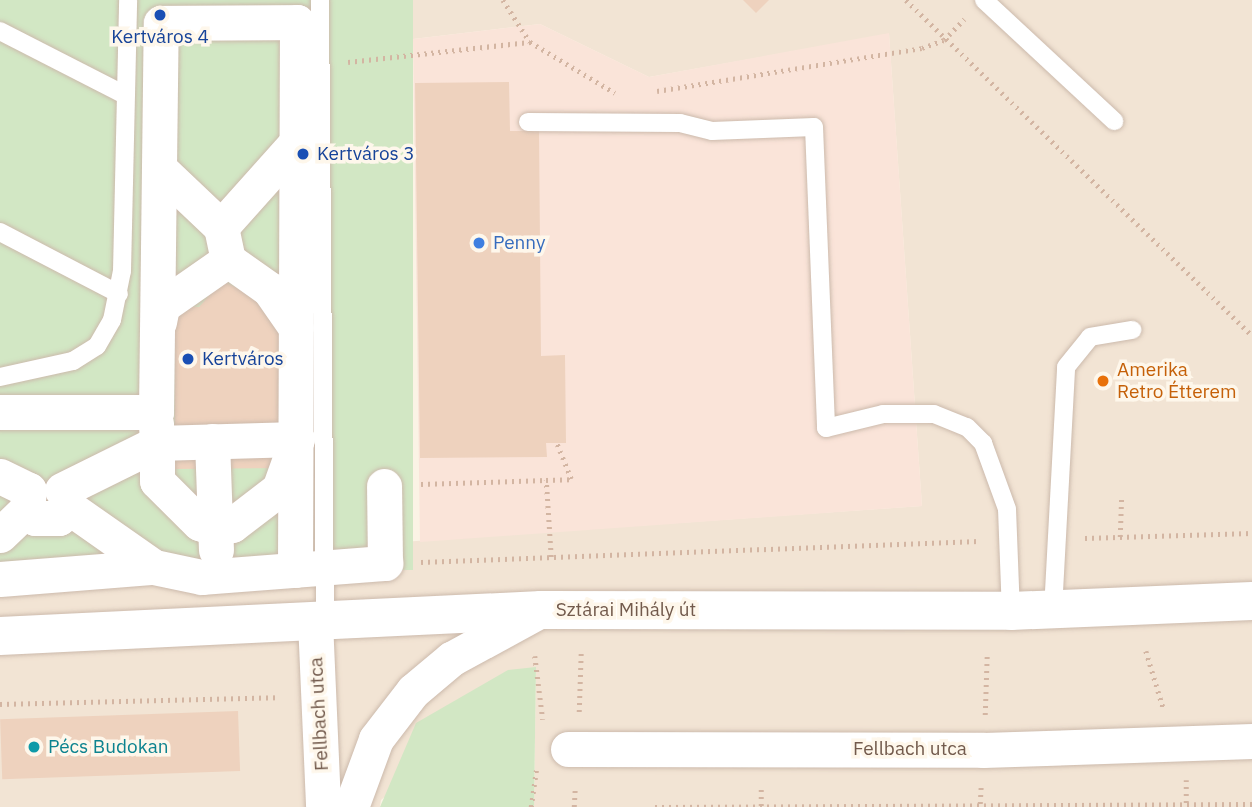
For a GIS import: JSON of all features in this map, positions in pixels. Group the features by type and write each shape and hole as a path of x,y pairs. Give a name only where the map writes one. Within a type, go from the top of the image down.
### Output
{"street":[{"path":"215,529 169,499 157,481 156,428 162,306 161,23 296,22 297,439 310,569"},
{"path":"221,227 297,142"},
{"path":"162,171 221,227 228,260 269,289 296,328"},
{"path":"105,411 145,377 162,306 228,260"},
{"path":"0,412 105,411 156,428 212,441 297,439"},
{"path":"0,535 39,499 156,428"},
{"path":"215,529 247,518 279,489 297,439"},
{"path":"212,441 217,576"},
{"path":"0,579 154,567 217,576 385,564 384,486"},
{"path":"39,499 154,567"},
{"path":"39,499 59,575"},
{"name":"Sztárai Mihály út","path":"0,636 541,610 1011,611 1252,601"},
{"path":"351,807 376,739 413,691 451,659 541,610"},
{"name":"Fellbach utca","path":"320,620 324,807"},
{"name":"Fellbach utca","path":"572,750 1252,741"}],"lane":[{"path":"0,377 37,372 87,353 105,336 119,294 123,94 128,0"},
{"path":"320,0 323,66 310,569 320,620"},
{"path":"984,0 1114,121"},
{"path":"0,31 123,94"},
{"path":"528,122 680,122 712,131 814,127 826,428 908,412 967,427 993,459 1009,540 1011,611"},
{"path":"0,232 119,294"},
{"path":"1053,610 1061,540 1066,367 1090,337 1132,330"}],"path":[{"path":"503,0 530,42 623,97"},
{"path":"906,0 944,40 1252,335"},
{"path":"646,93 944,40"},
{"path":"323,66 413,51 530,42"},
{"path":"431,484 571,479 557,444"},
{"path":"546,480 551,556"},
{"path":"1120,537 1121,499"},
{"path":"1061,540 1252,533"},
{"path":"385,564 1009,540"},
{"path":"1146,651 1174,743"},
{"path":"572,750 581,652"},
{"path":"0,704 282,696"},
{"path":"655,807 1252,804"}],"shaded area":[{"path":"413,0 1252,0 1252,807 534,807 536,668 381,800 380,807 0,807 0,570 922,506 889,34 649,77 540,24 413,39"},
{"path":"540,24 649,77 889,33 922,506 420,542 413,39"}],"green space":[{"path":"0,0 413,0 413,570 0,570"},
{"path":"536,667 534,807 380,807 416,723 508,670"}],"building":[{"path":"743,0 769,0 756,13"},
{"name":"Penny","path":"509,82 510,131 539,131 541,356 565,355 566,443 546,443 547,457 420,458 415,83"},
{"path":"222,281 286,311 290,468 175,469 175,306 199,307"},
{"path":"238,711 240,771 2,779 0,719"}],"place":[{"name":"Kertváros 4","path":"160,15"},
{"name":"Kertváros 3","path":"303,154"},
{"name":"Penny","path":"479,243"},
{"name":"Kertváros","path":"188,359"},
{"name":"Amerika Retro Étterem","path":"1103,381"},
{"name":"Pécs Budokan","path":"34,747"}]}
